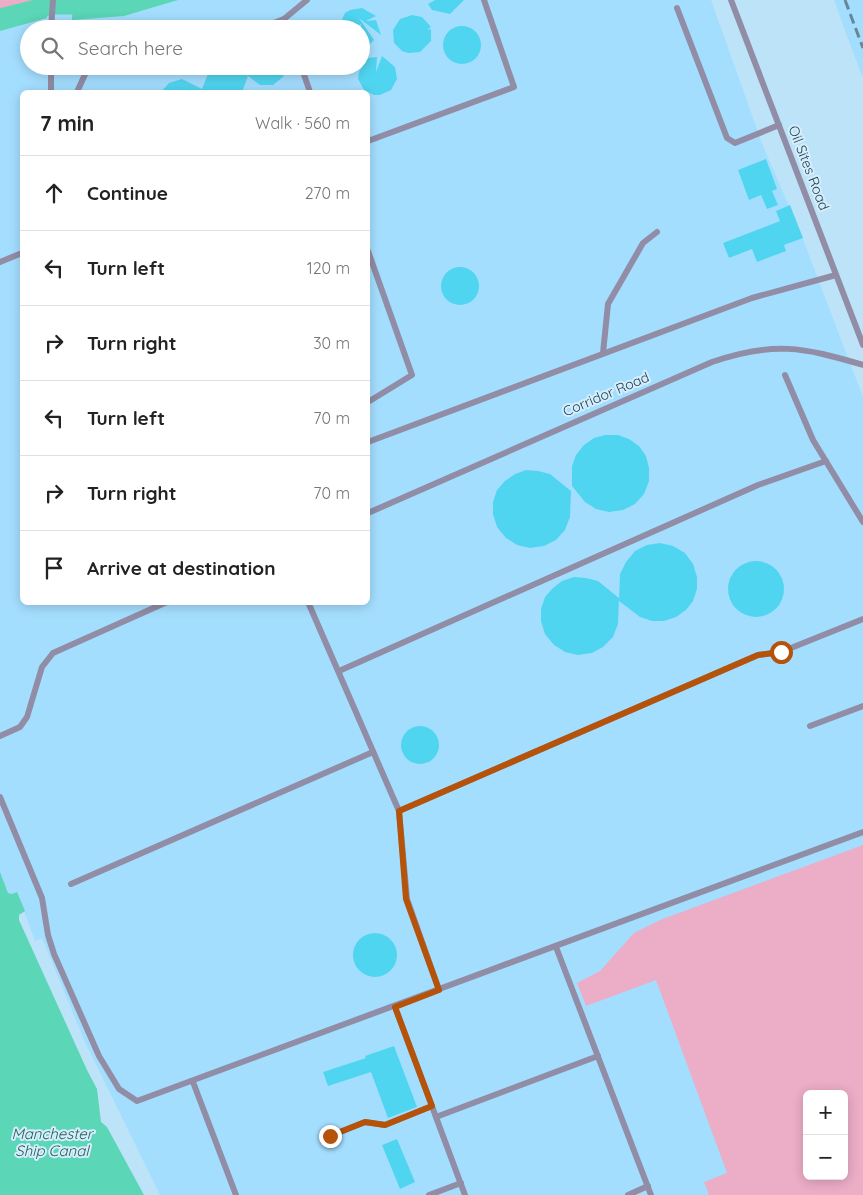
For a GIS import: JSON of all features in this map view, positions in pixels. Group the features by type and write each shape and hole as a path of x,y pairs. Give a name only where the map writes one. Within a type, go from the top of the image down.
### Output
{"lane":[{"path":"52,20 53,0"},
{"path":"284,20 307,0"},
{"path":"370,140 514,87 484,0"},
{"name":"Oil Sites Road","path":"731,0 863,345"},
{"path":"677,8 727,138 735,143 779,125"},
{"path":"51,75 52,90"},
{"path":"78,90 85,75"},
{"path":"304,75 309,90"},
{"path":"604,353 608,304 643,243 657,232"},
{"path":"0,262 20,254"},
{"path":"370,257 412,375 370,401"},
{"path":"370,441 752,298 836,275"},
{"name":"Corridor Road","path":"370,512 712,362 744,351 778,348 816,351 863,365"},
{"path":"785,375 813,440 863,522"},
{"path":"338,672 758,485 826,461"},
{"path":"0,736 20,727 27,717 42,667 52,653 160,605"},
{"path":"309,605 399,811 406,899 439,990"},
{"path":"399,811 758,655 781,652 863,619"},
{"path":"810,726 863,706"},
{"path":"71,884 373,752"},
{"path":"0,797 42,898 48,935 54,954 99,1056 120,1089 138,1101 863,832"},
{"path":"556,947 652,1195"},
{"path":"395,1007 465,1195"},
{"path":"436,1117 598,1056"},
{"path":"193,1082 236,1195"},
{"path":"330,1136 365,1122 385,1125 432,1106"},
{"path":"429,1195 461,1183"},
{"path":"628,1195 648,1186"}],"shaded area":[{"path":"0,0 711,0 763,146 801,234 863,397 863,1195 160,1195 85,1042 42,938 35,941 17,892 8,893 0,872"},
{"path":"0,0 48,1 7,9 0,13"},
{"path":"834,0 863,0 863,78 851,47"},
{"path":"863,845 863,1195 709,1195 704,1182 727,1173 656,980 586,1006 577,983 600,971 634,933 660,920"}],"water":[{"path":"73,0 178,0 124,16 72,20"},
{"path":"48,1 47,18 20,20 20,25 0,31 0,13 7,9"},
{"name":"Manchester Ship Canal","path":"0,872 8,893 17,892 25,911 19,915 19,920 97,1089 101,1122 107,1127 144,1195 0,1195"}],"building":[{"path":"435,0 464,0 450,14 432,10 428,4"},
{"path":"362,8 376,16 368,20 359,18 360,20 342,20 345,13"},
{"path":"412,15 422,17 431,27 427,30 431,29 431,41 420,52 408,53 402,51 394,43 393,30 400,19"},
{"path":"376,20 381,35 370,26 370,21"},
{"path":"462,26 476,31 481,45 476,59 462,64 448,59 443,45 448,31"},
{"path":"370,34 374,40 370,44"},
{"path":"382,56 395,67 397,79 391,90 380,95 374,95 370,93 370,90 364,90 358,79 359,75 370,75 370,58 377,57 376,72"},
{"path":"208,75 248,76 243,90 163,90 169,83 182,79 202,89"},
{"path":"248,75 284,75 273,85 260,85"},
{"path":"766,159 777,189 772,191 778,205 767,209 761,195 749,200 738,170"},
{"path":"790,205 803,238 784,245 786,251 757,262 752,249 729,258 723,243 780,221 776,211"},
{"path":"460,267 474,272 479,286 474,300 460,305 446,300 441,286 446,272"},
{"path":"605,435 618,435 629,439 639,446 646,456 649,468 649,481 644,494 635,504 623,510 609,512 596,509 585,502 572,486 572,466 576,455 584,445 594,438"},
{"path":"526,470 550,474 571,491 570,517 565,530 556,540 544,546 530,548 517,545 506,538 497,527 493,514 493,502 497,490 515,474"},
{"path":"660,543 673,546 685,553 693,564 697,577 697,589 693,601 686,610 676,617 664,621 652,621 640,617 619,601 620,574 626,562 635,551 647,545"},
{"path":"756,561 767,563 776,569 782,578 784,589 782,600 776,609 767,615 756,617 745,615 736,609 730,600 728,589 730,578 736,569 745,563"},
{"path":"574,577 598,581 619,598 618,624 613,637 603,647 592,653 578,655 565,652 554,645 545,634 541,621 541,609 545,597 562,581"},
{"path":"420,726 434,731 439,745 434,759 420,764 406,759 401,745 406,731"},
{"path":"375,933 387,937 393,943 397,955 393,967 387,973 375,977 363,973 357,967 353,955 357,943 363,937"},
{"path":"394,1046 417,1107 388,1118 371,1072 328,1086 323,1072 366,1058 365,1056"},
{"path":"397,1139 415,1182 400,1189 382,1145"}],"waterway":[{"path":"0,18 52,5 121,5 140,0"}],"railway":[{"path":"845,0 863,48"}],"route":[{"path":"330,1136 365,1122 385,1125 432,1106 395,1007 439,990 406,899 399,811 758,655 781,652"}]}
